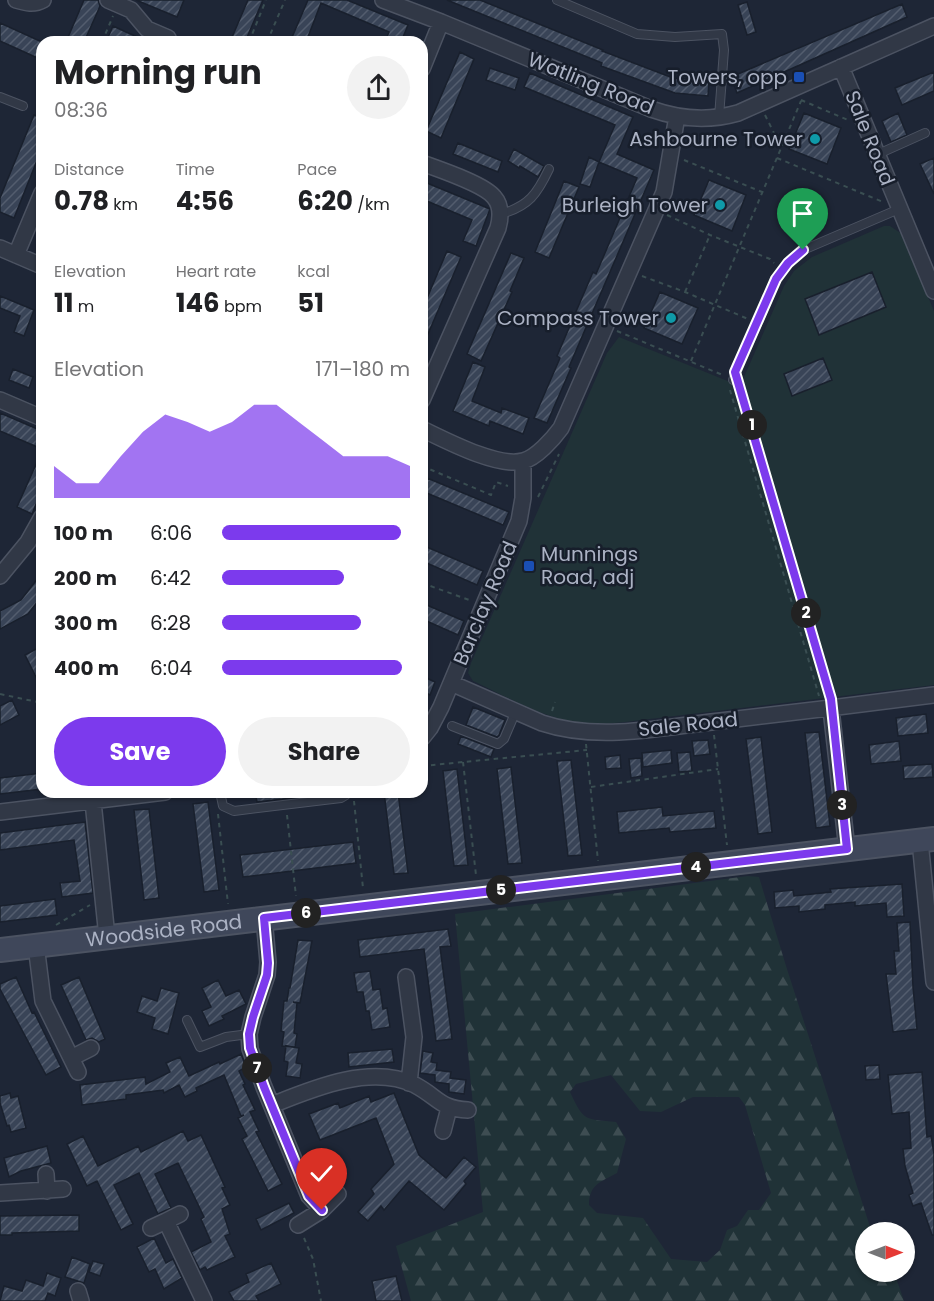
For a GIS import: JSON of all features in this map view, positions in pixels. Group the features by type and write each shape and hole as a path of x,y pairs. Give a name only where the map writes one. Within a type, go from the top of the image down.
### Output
{"street":[{"path":"16,0 28,3 38,3 43,0"},
{"name":"Watling Road","path":"383,0 651,109 676,116 719,117 799,94 841,67 934,26"},
{"path":"123,4 147,29 163,36"},
{"path":"428,54 441,22"},
{"name":"Sale Road","path":"841,67 934,291"},
{"path":"428,432 491,458 523,461 550,442 561,428 664,192 676,116"},
{"path":"428,165 486,189 495,197 501,214 498,228 428,386"},
{"path":"16,255 36,207"},
{"path":"0,248 36,263"},
{"path":"0,400 36,415"},
{"name":"Barclay Road","path":"428,730 451,683 522,512 523,461"},
{"path":"0,576 28,542 36,528"},
{"name":"Sale Road","path":"451,683 558,728 585,732 621,732 831,709 934,695"},
{"path":"831,709 847,849"},
{"path":"0,812 80,798"},
{"path":"92,798 107,937"},
{"path":"927,840 934,982"},
{"name":"Woodside Road","path":"0,950 927,840"},
{"path":"264,918 267,975 249,1034 250,1048 309,1196 322,1210"},
{"path":"36,945 44,1001 74,1065 91,1048"},
{"path":"406,977 414,1037 409,1083"},
{"path":"272,1105 324,1085 353,1078 374,1077 409,1083 448,1108 468,1110"},
{"path":"443,1131 448,1108"},
{"path":"46,1174 47,1191"},
{"path":"0,1193 63,1190"},
{"path":"298,1226 322,1210 338,1194"},
{"path":"151,1228 180,1214"},
{"path":"166,1221 204,1301"}],"lane":[{"path":"557,0 638,34 665,37 722,34 724,50 719,117"},
{"path":"0,97 23,106"},
{"path":"876,155 925,133"},
{"path":"501,214 525,204 534,195 549,169"},
{"name":"Sale Road","path":"731,379 776,279 783,270 803,250 899,209"},
{"path":"453,726 498,744 504,739 516,711"},
{"path":"221,798 223,806 234,811 341,798"},
{"path":"186,1020 200,1047 226,1037 249,1034"}],"path":[{"path":"251,36 266,0"},
{"path":"270,36 285,0"},
{"path":"105,36 123,4"},
{"path":"691,361 713,304 777,158 799,94 851,122 861,118"},
{"path":"760,104 781,147"},
{"path":"671,155 762,192"},
{"path":"777,158 899,209"},
{"path":"656,211 770,259 783,270"},
{"path":"685,292 710,235"},
{"path":"630,271 756,323"},
{"path":"606,326 731,379 831,699 831,709"},
{"path":"731,379 820,700 831,709"},
{"path":"522,512 531,513 564,442 561,428"},
{"path":"428,469 491,495 496,482 522,492"},
{"path":"428,585 478,604 482,611"},
{"path":"0,694 36,702"},
{"path":"713,722 728,849"},
{"path":"585,732 598,864"},
{"path":"428,765 587,750"},
{"path":"463,762 476,878"},
{"path":"428,763 432,765"},
{"path":"591,787 718,769"},
{"path":"354,798 364,891"},
{"path":"286,805 296,899"},
{"path":"218,815 229,907"},
{"path":"53,927 104,899"},
{"path":"298,1226 313,1258 321,1301"}],"green space":[{"path":"884,226 890,226 902,234 934,311 934,685 592,724 576,723 546,714 473,681 468,673 471,663 607,353 619,337 740,386 784,286 794,271 812,257"},
{"path":"748,876 759,877 868,1222 855,1222 855,1282 897,1282 904,1301 411,1301 396,1246 483,1212 455,914","holes":["611,1075 640,1111 661,1112 693,1097 739,1097 745,1105 771,1193 759,1210 748,1210 737,1226 727,1230 720,1250 707,1262 671,1259 643,1218 597,1213 589,1205 591,1192 597,1184 617,1173 626,1139 616,1122 592,1119 583,1114 570,1092 576,1084"]}],"building":[{"path":"84,0 98,0 100,6 87,36 69,36"},
{"path":"136,0 184,0 177,17"},
{"path":"248,0 263,0 248,36 233,36"},
{"path":"308,0 347,0 408,25 403,36 387,36 389,32 321,3 308,36 293,36"},
{"path":"447,0 480,0 673,78 709,81 708,96 675,93 601,66 602,63"},
{"path":"747,2 756,32 747,35 738,5"},
{"path":"902,4 907,17 737,93 731,77"},
{"path":"0,23 36,39 36,57 0,41"},
{"path":"113,26 135,36 109,36"},
{"path":"460,52 474,59 441,138 428,132 428,126"},
{"path":"490,68 519,78 515,90 486,80"},
{"path":"934,72 934,91 902,105 895,88"},
{"path":"530,73 633,117 617,154 654,170 547,423 534,418 560,358 557,356 593,272 596,274 637,178 599,162 615,125 524,87"},
{"name":"Ashbourne Tower","path":"804,113 841,128 827,164 789,149"},
{"path":"898,113 907,135 891,142 882,121"},
{"path":"34,115 36,116 36,163 14,218 0,212 0,198"},
{"path":"458,143 502,161 498,172 453,154"},
{"path":"514,149 544,166 538,177 508,161"},
{"path":"589,157 599,162 590,187 580,184"},
{"path":"934,158 934,194 920,164"},
{"name":"Burleigh Tower","path":"709,180 746,195 732,231 694,215"},
{"path":"564,181 579,187 549,258 535,252"},
{"path":"428,183 490,209 476,246 463,241 472,220 428,202"},
{"path":"447,251 461,257 428,334 428,296"},
{"path":"511,253 524,258 510,291 512,292 481,361 467,354"},
{"path":"872,272 886,307 819,335 805,299"},
{"name":"Compass Tower","path":"660,292 698,308 682,344 644,328"},
{"path":"0,296 34,310 24,336 14,332 20,316 0,308"},
{"path":"823,358 832,380 792,396 784,374"},
{"path":"473,362 485,367 472,401 501,413 502,408 529,418 523,434 490,421 489,426 453,411"},
{"path":"13,369 33,377 29,388 9,380"},
{"path":"0,413 36,428 36,446 0,431"},
{"path":"36,464 36,504 32,514 17,507"},
{"path":"428,478 509,512 503,525 428,494"},
{"path":"428,548 483,571 477,585 428,564"},
{"path":"36,581 36,604 28,614 0,629 0,611 21,600"},
{"path":"428,606 464,621 458,635 428,622"},
{"path":"36,649 36,677 25,655"},
{"path":"428,679 435,682 430,695 428,694"},
{"path":"12,700 19,715 0,725 0,706"},
{"path":"473,707 505,720 497,737 466,725"},
{"path":"926,714 928,733 898,736 896,718"},
{"path":"819,732 830,826 816,828 805,733"},
{"path":"461,736 494,749 491,757 458,744"},
{"path":"761,737 772,832 758,834 746,739"},
{"path":"708,740 710,754 694,756 692,741"},
{"path":"899,741 901,761 871,764 869,745"},
{"path":"671,750 672,763 643,767 642,753"},
{"path":"690,752 692,771 679,772 677,753"},
{"path":"620,755 621,768 606,769 605,757"},
{"path":"641,758 642,776 631,778 629,759"},
{"path":"571,760 582,855 568,856 557,761"},
{"path":"932,764 933,777 904,779 903,766"},
{"path":"511,767 522,863 508,864 497,769"},
{"path":"457,769 468,865 454,866 443,771"},
{"path":"36,774 36,790 0,794 0,778"},
{"path":"256,798 292,798 257,802"},
{"path":"385,798 399,798 408,873 394,874"},
{"path":"208,802 219,890 204,892 193,804"},
{"path":"662,807 663,816 714,811 716,828 670,832 669,828 619,833 617,812"},
{"path":"149,809 159,898 144,900 134,810"},
{"path":"85,822 93,893 62,897 60,883 80,881 74,840 0,850 0,833"},
{"path":"353,842 356,863 243,877 240,855"},
{"path":"902,884 904,916 887,917 886,903 855,906 855,902 825,905 825,909 799,912 799,906 775,908 774,892 793,890 794,896 831,892 830,889"},
{"path":"55,899 57,915 0,922 0,906"},
{"path":"910,922 917,1029 893,1032 886,974 896,974 894,951 899,951 897,923"},
{"path":"448,929 451,946 440,947 452,1039 436,1041 424,949 360,957 358,940"},
{"path":"298,940 312,941 300,1003 293,1002 297,1003 295,1047 282,1046 284,1001 287,1001 290,988"},
{"path":"370,971 373,990 380,989 383,1009 387,1008 390,1027 372,1030 363,992 357,992 354,973"},
{"path":"16,977 61,1067 46,1075 0,989 0,984"},
{"path":"79,977 105,1039 99,1042 92,1038 86,1040 61,985"},
{"path":"218,980 226,996 239,990 246,1004 222,1016 224,1019 209,1026 202,1011 211,1007 202,988"},
{"path":"161,988 179,993 168,1034 152,1029 155,1018 137,1012 142,996 157,1001"},
{"path":"286,1046 299,1048 296,1063 302,1064 300,1078 286,1076 288,1062 284,1061"},
{"path":"392,1049 394,1062 349,1067 348,1053"},
{"path":"423,1051 433,1053 431,1062 437,1063 436,1070 451,1072 450,1078 466,1080 464,1094 449,1092 449,1084 435,1082 435,1075 420,1073"},
{"path":"241,1054 246,1067 239,1071 255,1110 250,1112 259,1131 256,1132 282,1184 268,1191 242,1139 247,1136 238,1118 244,1115 241,1116 224,1075 196,1088 197,1091 185,1097 179,1085 164,1093 163,1090 126,1095 126,1099 82,1105 80,1085 145,1077 146,1084 170,1072 166,1063 180,1057 189,1076"},
{"path":"879,1065 880,1079 866,1080 865,1066"},
{"path":"922,1072 927,1137 931,1136 934,1154 934,1235 932,1235 921,1203 913,1206 909,1195 913,1193 905,1166 903,1149 911,1148 909,1112 892,1114 888,1075"},
{"path":"10,1093 11,1098 18,1096 26,1128 11,1132 0,1103 0,1096"},
{"path":"394,1093 419,1155 446,1178 464,1157 476,1167 464,1181 466,1184 444,1210 409,1181 384,1210 381,1206 368,1221 358,1212 374,1194 371,1189 394,1164 376,1118 320,1140 309,1114 338,1103 340,1108 369,1096 371,1102"},
{"path":"183,1131 188,1141 201,1135 225,1187 222,1188 230,1205 222,1209 230,1234 225,1236 235,1257 207,1270 205,1267 200,1270 191,1252 211,1242 201,1219 204,1217 178,1163 155,1174 171,1208 158,1214 139,1173 114,1185 133,1224 121,1230 97,1181 87,1186 67,1144 83,1136 98,1166 138,1146 141,1152"},
{"path":"47,1146 51,1163 21,1171 9,1177 4,1158"},
{"path":"289,1203 294,1213 261,1230 256,1219"},
{"path":"79,1215 79,1231 0,1235 0,1216"},
{"path":"154,1238 166,1263 173,1259 182,1278 164,1289 155,1269 149,1272 137,1247"},
{"path":"72,1257 90,1264 84,1283 65,1277"},
{"path":"93,1261 104,1264 100,1276 89,1272"},
{"path":"271,1263 281,1284 256,1296 259,1301 234,1301 229,1292 249,1282 246,1274"},
{"path":"47,1273 61,1278 55,1296 48,1293 45,1301 0,1301 4,1286 22,1291 26,1280 43,1286"},
{"path":"396,1276 402,1301 376,1301 372,1281"}],"place":[{"name":"Towers, opp","path":"799,77"},
{"name":"Ashbourne Tower","path":"815,139"},
{"name":"Burleigh Tower","path":"720,205"},
{"name":"Compass Tower","path":"671,318"},
{"name":"Munnings Road, adj","path":"529,566"}],"route":[{"path":"322,1210 309,1196 250,1048 249,1034 267,975 264,918 847,849 831,699 735,372 776,279 788,263 803,250"}]}
